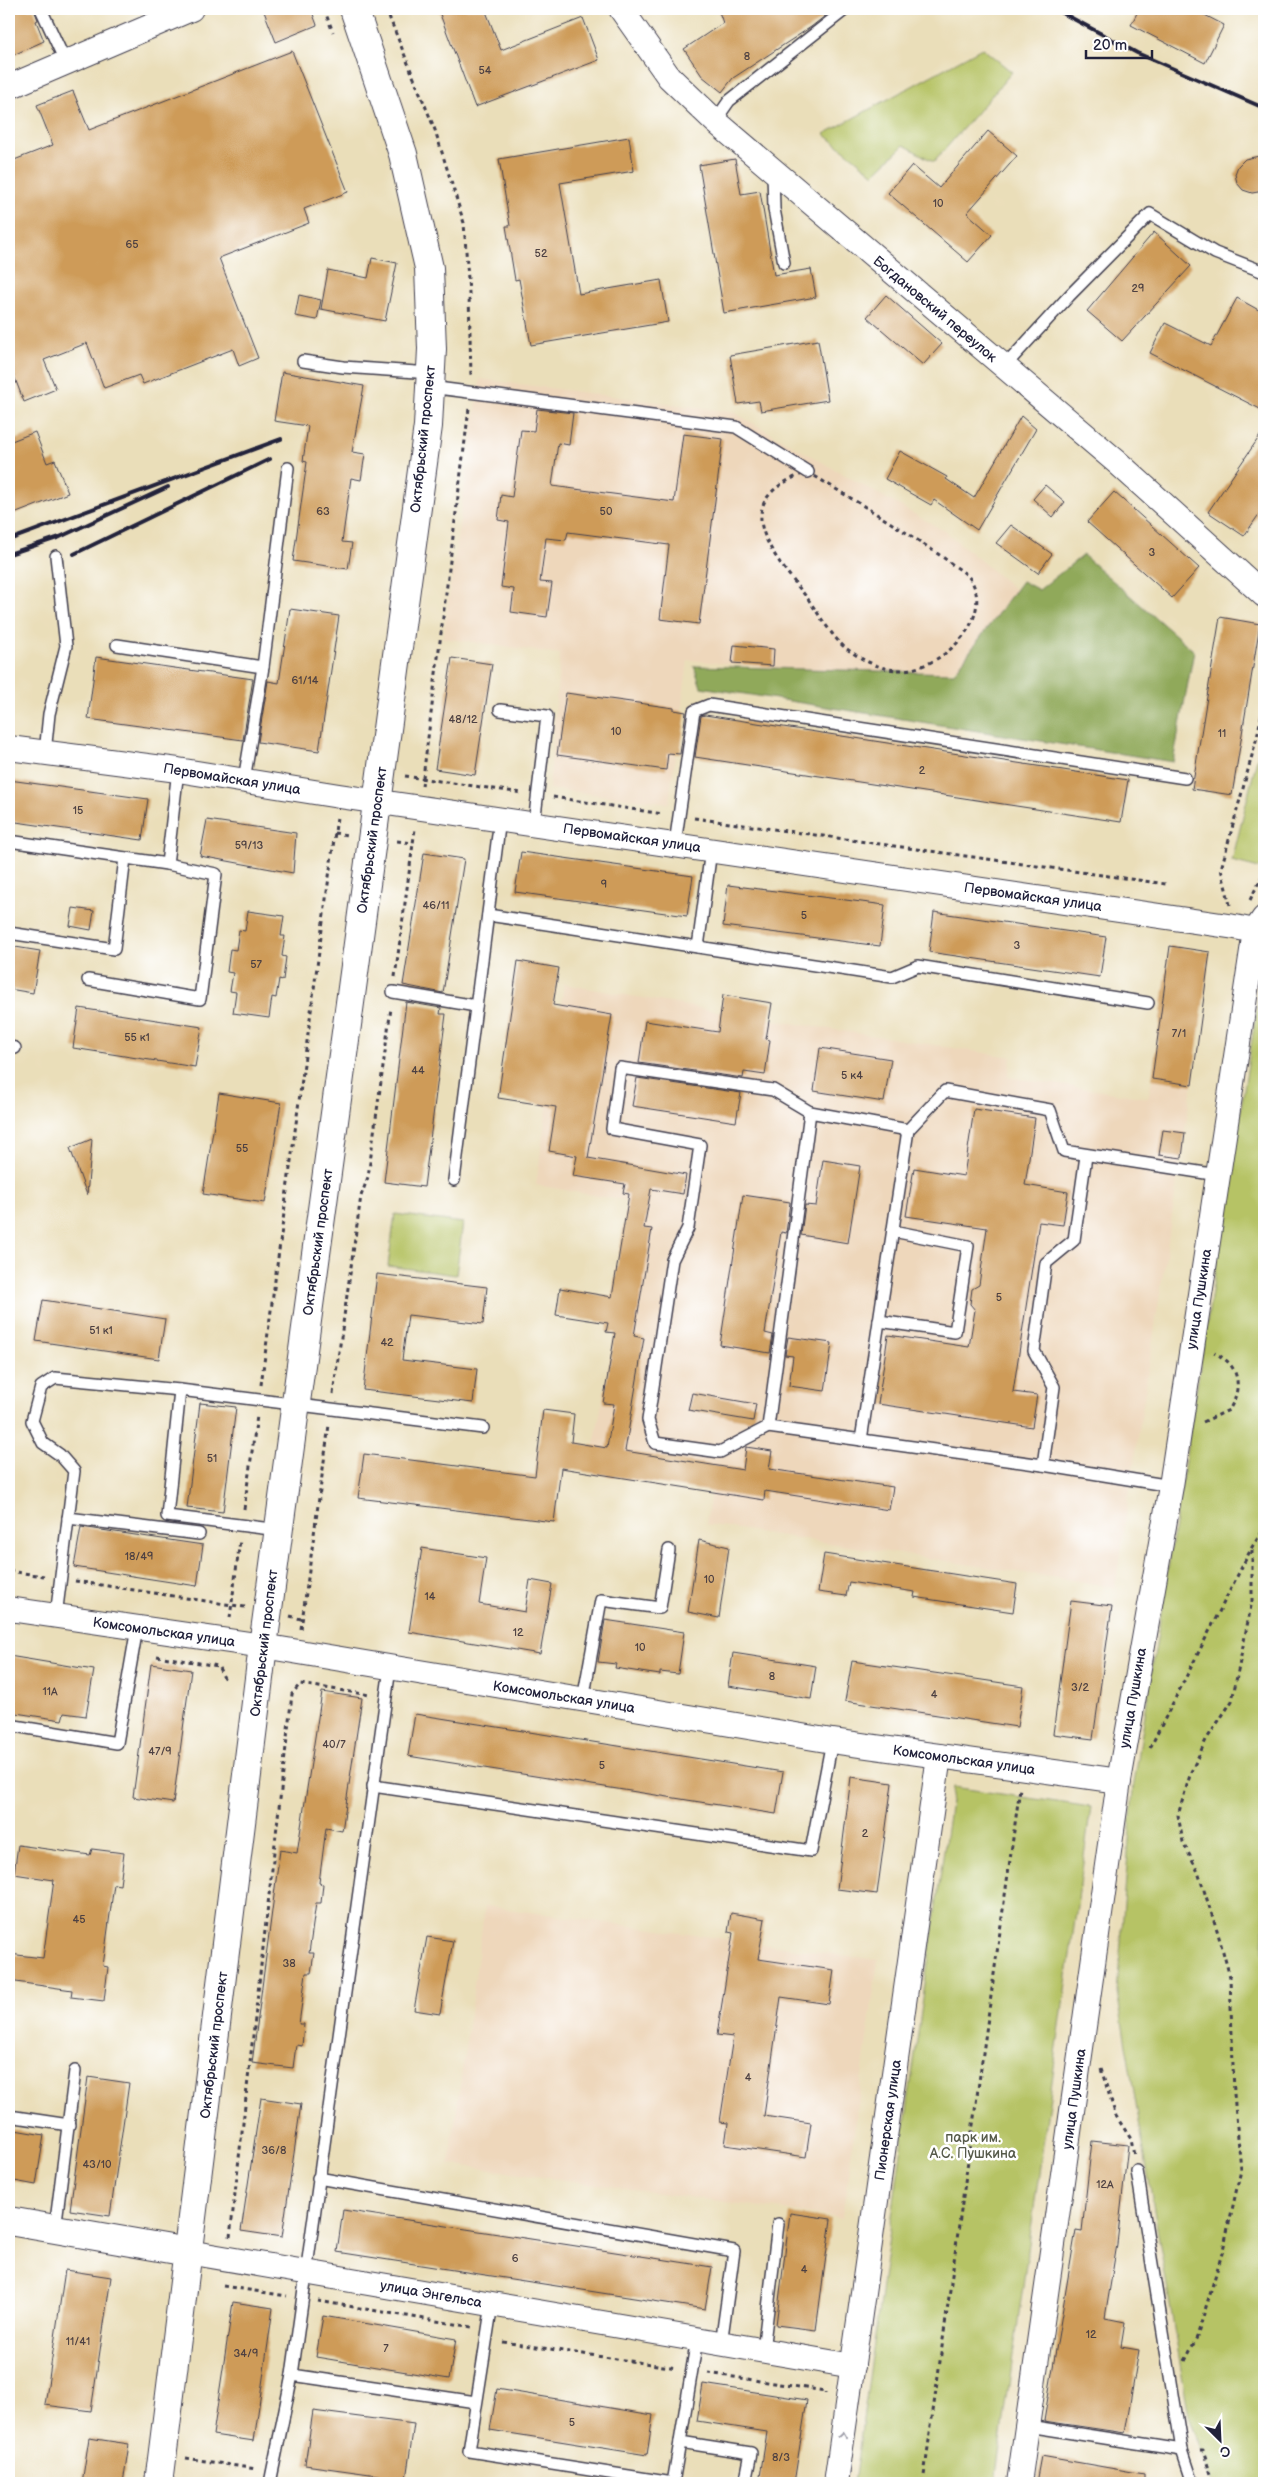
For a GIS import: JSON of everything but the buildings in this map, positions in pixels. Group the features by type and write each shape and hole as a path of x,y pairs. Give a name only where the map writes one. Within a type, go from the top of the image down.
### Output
{"main road":[{"name":"Октябрьский проспект","path":"159,2483 263,1646 428,426 432,349 429,268 403,154 354,9"},
{"name":"улица Энгельса","path":"9,2221 188,2252"}],"street":[{"name":"Богдановский переулок","path":"621,9 669,77 715,121 1118,463 1264,595"},
{"path":"9,86 183,10"},
{"name":"Первомайская улица","path":"9,748 178,770 339,796 1255,928"},
{"name":"улица Пушкина","path":"1019,2483 1119,1782 1171,1486 1255,928"},
{"name":"Комсомольская улица","path":"9,1609 263,1646 301,1654 832,1740 1119,1782"},
{"name":"Пионерская улица","path":"836,2483 940,1756"},
{"name":"улица Энгельса","path":"188,2252 853,2366"}],"lane":[{"path":"41,9 65,61"},
{"path":"715,121 729,101 846,9"},
{"path":"773,170 774,209 784,263"},
{"path":"1004,368 1068,296 1150,214 1215,253 1264,272"},
{"path":"303,361 430,380 471,392 736,427 808,472"},
{"path":"244,780 262,667 288,468"},
{"path":"45,753 49,714 66,646 56,556"},
{"path":"117,646 262,667"},
{"path":"675,844 694,711 709,705 1185,778"},
{"path":"500,710 547,716 534,824"},
{"path":"167,864 178,770"},
{"path":"454,1180 500,819"},
{"path":"9,841 167,864 216,874 200,999 88,980"},
{"path":"698,948 711,850"},
{"path":"9,933 114,949 125,858"},
{"path":"488,915 892,977 918,966 1148,1003"},
{"path":"393,992 476,1006"},
{"path":"908,1130 810,1112 773,1090 620,1068 612,1130 700,1145 688,1228 672,1260 648,1420 655,1443 720,1452 768,1427 1043,1464 1171,1486"},
{"path":"861,1440 908,1130 945,1091 1050,1110 1064,1151 1086,1156 1218,1175"},
{"path":"768,1427 810,1112"},
{"path":"1043,1464 1054,1387 1034,1351 1046,1263 1074,1240 1086,1156"},
{"path":"879,1321 955,1332 968,1246 893,1231"},
{"path":"56,1616 74,1471 60,1455 43,1443 32,1421 40,1387 55,1378 180,1390 483,1428"},
{"path":"180,1390 167,1516 279,1530"},
{"path":"68,1518 199,1534"},
{"path":"583,1700 601,1600 660,1608 669,1550"},
{"path":"9,1725 117,1743 137,1628"},
{"path":"270,2483 292,2375 390,1668"},
{"path":"373,1786 810,1851 832,1740"},
{"path":"55,2229 75,2071"},
{"path":"9,2116 68,2125"},
{"path":"1137,2172 1171,2389 1182,2450 1193,2483"},
{"path":"318,2178 734,2251 720,2344"},
{"path":"763,2351 778,2224"},
{"path":"492,2304 469,2451 673,2483 697,2340"},
{"path":"292,2375 476,2402"},
{"path":"1028,2426 1182,2450"},
{"path":"680,2442 750,2453 745,2483"}],"path":[{"path":"324,9 334,34"},
{"path":"301,1654 301,1619 361,1196 368,1177 423,778 471,392 469,293 464,223 434,130 386,9"},
{"path":"808,472 923,543 970,578 978,600 976,616 954,648 925,667 899,670 871,664 845,648 774,556 763,536 760,518 764,505 774,490 788,479 808,472"},
{"path":"1255,928 1220,869 1257,737 1264,703"},
{"path":"382,772 679,816 1166,884"},
{"path":"227,1641 339,796"},
{"path":"1197,1422 1206,1422 1229,1410 1238,1390 1236,1376 1226,1358 1208,1351"},
{"path":"1146,1755 1252,1546 1264,1529"},
{"path":"1171,2389 1197,2337 1223,2250 1241,2170 1234,2094 1230,1977 1198,1872 1183,1842 1178,1815 1195,1764 1206,1740 1232,1701 1252,1601 1252,1546"},
{"path":"9,1571 232,1605 301,1619"},
{"path":"133,1652 218,1666 226,1682"},
{"path":"229,2241 292,1694 300,1684 386,1698"},
{"path":"923,2483 1022,1768"},
{"path":"1084,2027 1092,2041 1116,2116 1131,2139 1137,2172"},
{"path":"223,2286 488,2330 502,2342 825,2391 824,2400"},
{"path":"163,2455 272,2471"}],"shaded area":[{"path":"480,379 733,412 946,532 1017,591 961,667 917,681 688,660 669,803 549,789 560,654 443,638"},
{"path":"564,984 721,1012 1011,1057 1008,1077 1148,1098 1152,1079 1192,1085 1115,1587 706,1524 711,1492 589,1473 615,1334 606,1332 626,1201 536,1185"},
{"path":"485,1906 878,1960 842,2218 449,2164"}],"green space":[{"path":"982,48 1012,72 934,162 904,145 874,174 824,134"},
{"path":"1083,555 1194,651 1173,762 701,687 694,666 954,673 1022,581 1039,590"},
{"path":"1264,730 1264,865 1259,868 1232,861"},
{"path":"1264,963 1264,2483 1213,2483 1189,2416 1117,1992 1133,1790"},
{"path":"395,1214 463,1223 456,1275 388,1266"},
{"name":"парк им. А.С. Пушкина","path":"953,1787 1091,1807 995,2483 854,2483"}],"railway":[{"path":"1055,9 1137,53 1264,108"},
{"path":"9,540 281,439"},
{"path":"74,554 270,459"},
{"path":"9,554 60,537 168,487"}]}
